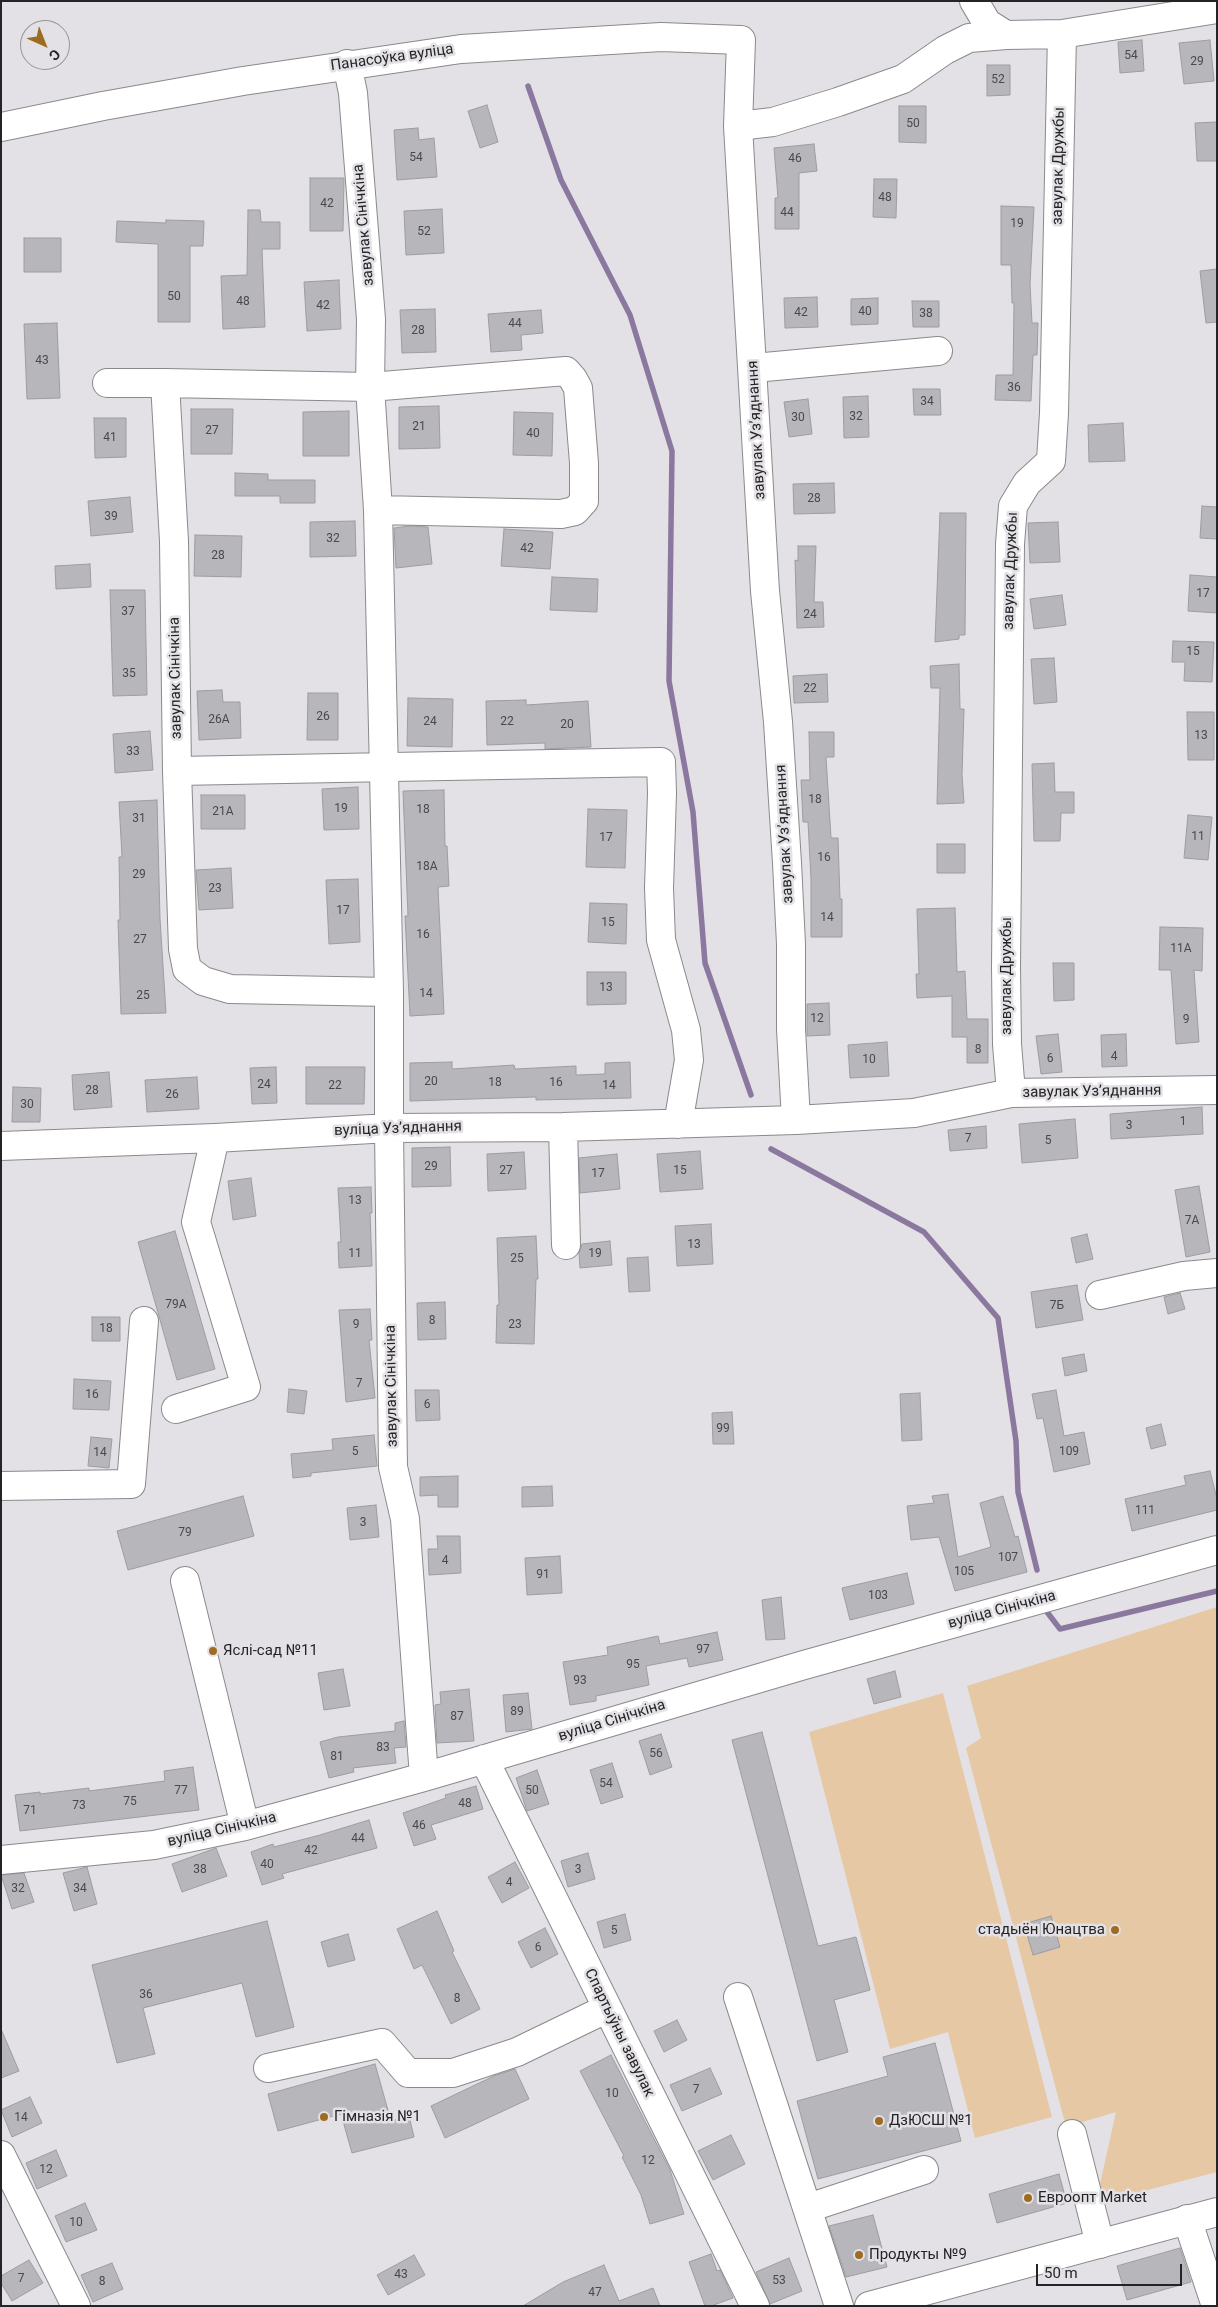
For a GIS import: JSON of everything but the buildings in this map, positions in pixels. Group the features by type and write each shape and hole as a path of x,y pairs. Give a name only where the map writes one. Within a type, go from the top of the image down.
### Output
{"street":[{"path":"974,1 987,22 1006,35"},
{"path":"738,126 773,122 903,79 945,50 969,38 1062,34 1217,9"},
{"name":"завулак Дружбы","path":"1011,1093 1007,1044 1006,967 1010,544 1013,506 1027,483 1051,461 1054,414 1062,34"},
{"name":"Панасоўка вуліца","path":"1,127 103,106 347,64 460,49 661,37 741,40 740,86"},
{"name":"завулак Сінічкіна","path":"347,64 353,93 371,319 370,387 378,510 389,992 393,1467 405,1519 424,1777"},
{"name":"завулак Узʼяднання","path":"740,86 738,126 754,368 765,591 778,722 791,944 791,1029 796,1120 914,1113 1011,1093 1217,1090"},
{"path":"754,368 938,351"},
{"path":"107,383 370,387 566,371 578,388 584,464 584,501 575,511 560,514 378,510"},
{"name":"завулак Сінічкіна","path":"166,383 174,541 177,772 183,949 187,969 203,981 230,989 389,992"},
{"path":"177,772 661,762 659,888 662,940 686,1030 689,1060 678,1124"},
{"name":"вуліца Узʼяднання","path":"1,1146 215,1138 389,1128 563,1127 796,1120"},
{"path":"563,1127 566,1245"},
{"path":"176,1409 246,1387 196,1222 215,1138"},
{"path":"1100,1295 1184,1276 1217,1273"},
{"path":"1,1486 131,1484 144,1322"},
{"name":"вуліца Сінічкіна","path":"1,1860 154,1845 245,1826 424,1777 804,1665 1217,1550"},
{"path":"185,1581 245,1826"},
{"name":"Спартыўны завулак","path":"484,1759 755,2306"},
{"path":"738,1997 839,2306"},
{"path":"268,2068 382,2043 408,2073 453,2073 517,2052 606,2008"},
{"path":"1072,2134 1100,2244"},
{"path":"1,2156 76,2306"},
{"path":"808,2208 924,2170"},
{"path":"869,2306 1217,2212"},
{"path":"1187,2219 1216,2306"}],"shaded area":[{"name":"стадыён Юнацтва","path":"1217,1607 1217,2172 1105,2201 1098,2193 1116,2112 1066,2127 966,1748 981,1738 967,1686"},
{"path":"943,1693 1052,2117 975,2138 948,2032 890,2049 809,1732"}],"waterway":[{"path":"528,86 561,180 630,315 672,451 669,681 693,812 705,963 751,1095"},
{"path":"771,1149 924,1232 998,1318 1016,1441 1018,1492 1037,1570"},
{"path":"1047,1612 1060,1629 1217,1591"}],"place":[{"name":"Яслі-сад №11","path":"213,1651"},
{"name":"стадыён Юнацтва","path":"1115,1930"},
{"name":"Гімназія №1","path":"324,2117"},
{"name":"ДзЮСШ №1","path":"879,2121"},
{"name":"Евроопт Market","path":"1028,2198"},
{"name":"Продукты №9","path":"859,2255"}]}
